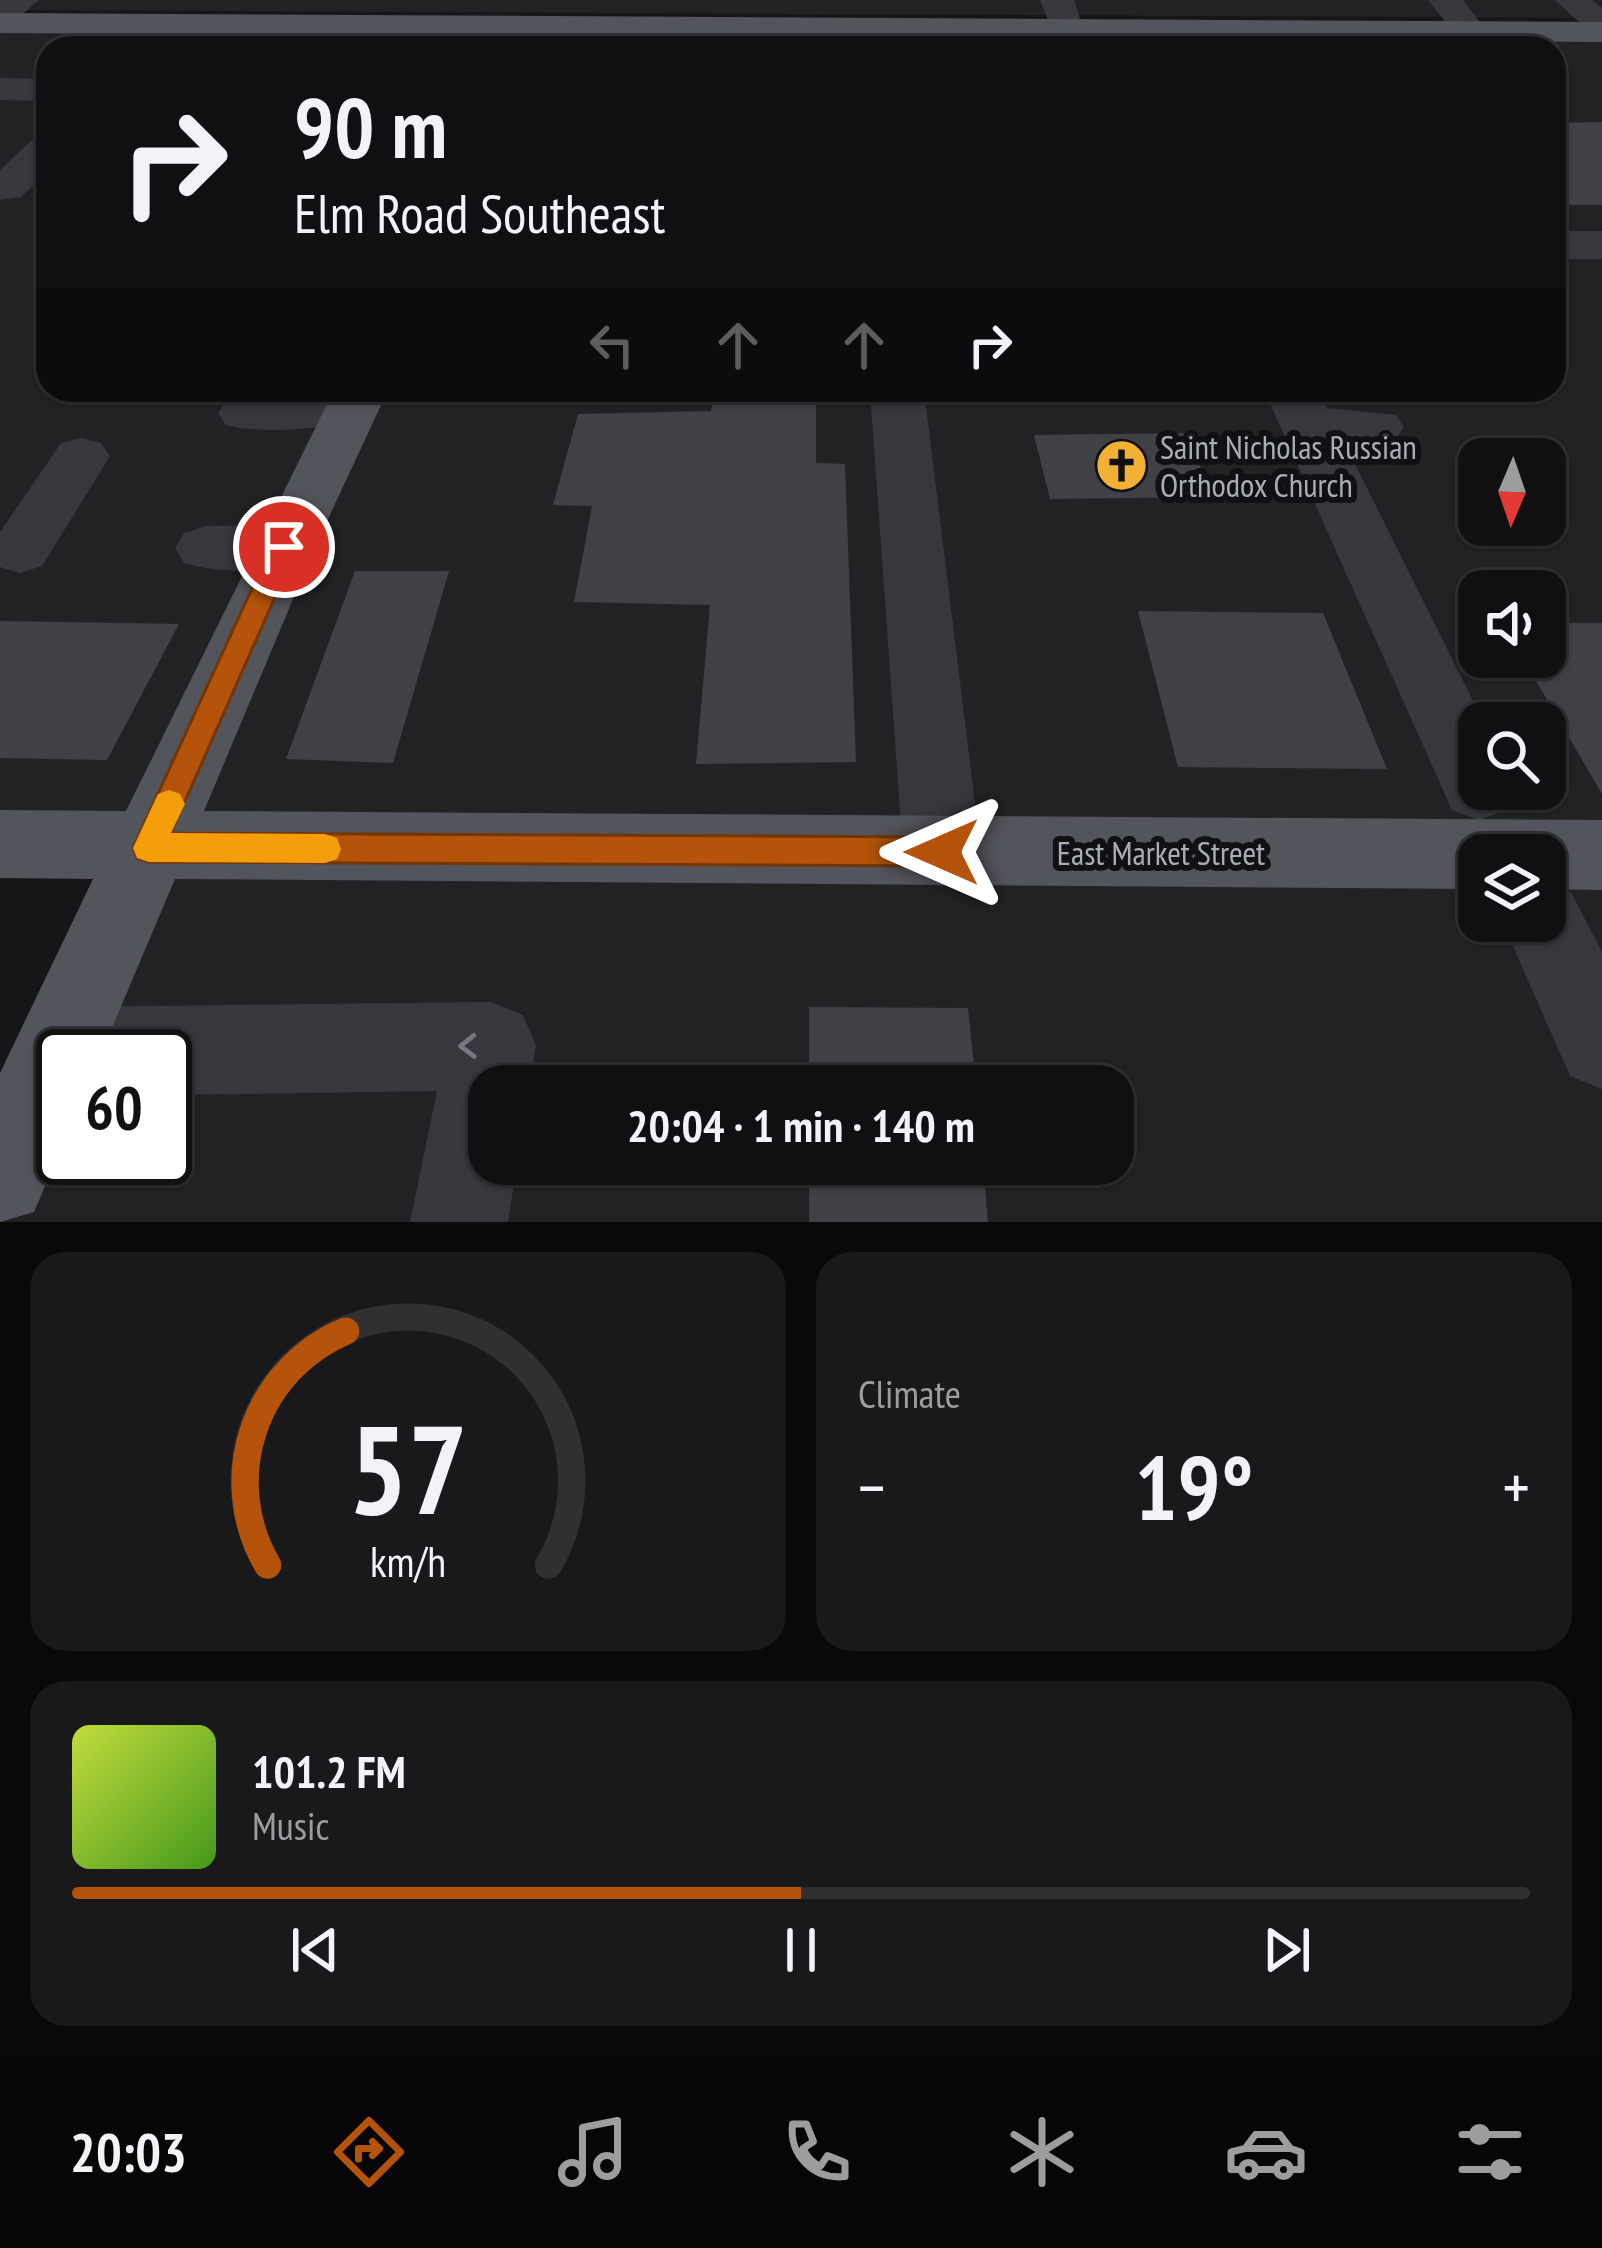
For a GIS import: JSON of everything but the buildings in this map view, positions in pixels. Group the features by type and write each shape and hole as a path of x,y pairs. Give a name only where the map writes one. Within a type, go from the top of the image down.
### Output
{"main road":[{"path":"817,36 1061,14 1116,36"},
{"path":"0,20 156,36"},
{"path":"1488,36 1602,29"},
{"path":"67,1029 284,547 356,402"},
{"name":"East Market Street","path":"0,844 1458,855"},
{"name":"East Market Street","path":"1566,855 1602,855"},
{"path":"0,1178 36,1098"}],"street":[{"path":"0,20 22,0"},
{"path":"1444,0 1471,36"},
{"path":"1571,0 1602,29"},
{"path":"0,89 36,90"},
{"path":"6,188 36,159"},
{"path":"246,412 321,402"},
{"path":"898,402 942,852"},
{"path":"1299,408 1376,427"},
{"path":"1299,408 1458,745"},
{"path":"20,551 80,457"},
{"path":"206,548 284,547"},
{"path":"1553,942 1602,1045"},
{"path":"192,1050 490,1046 459,1222"}],"shaded area":[{"path":"0,0 1602,0 1602,18 0,10"},
{"path":"0,23 1602,32 1602,1222 0,1222 0,1178 36,1098 36,1185 192,1185 192,1029 67,1029 148,848 0,844"}],"slow traffic":[{"path":"169,804 149,848 325,849"}],"place":[{"name":"Saint Nicholas Russian Orthodox Church","path":"1121,466"}],"route":[{"path":"284,547 149,848 942,852"}]}
